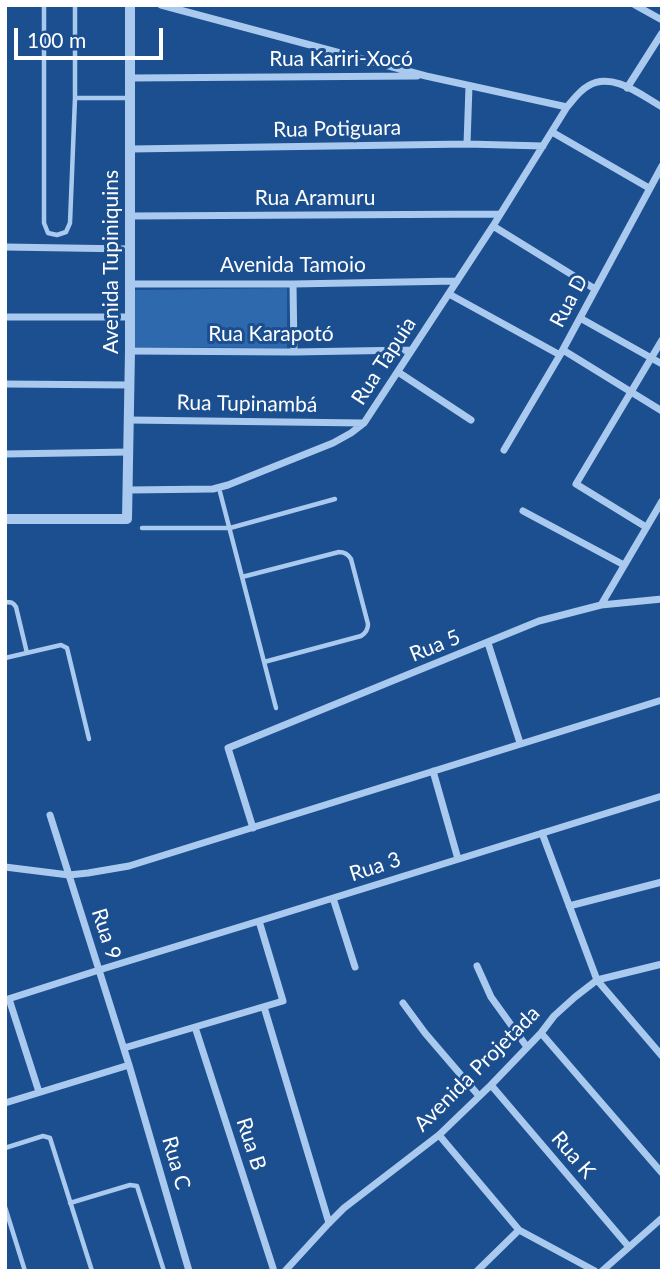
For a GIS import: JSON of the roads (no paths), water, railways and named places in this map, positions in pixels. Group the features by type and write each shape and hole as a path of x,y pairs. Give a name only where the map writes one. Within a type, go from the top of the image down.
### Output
{"street":[{"name":"Avenida Tupiniquins","path":"5,519 127,519 130,385 130,5"},
{"path":"161,5 426,76 567,107"},
{"path":"635,5 662,20"},
{"path":"662,33 627,88 662,107"},
{"name":"Rua Kariri-Xocó","path":"131,78 426,76"},
{"name":"Rua Tapuia","path":"129,490 220,490 332,443 364,423 567,107 587,86 597,82 611,82 627,88"},
{"path":"467,144 469,86"},
{"path":"552,132 649,188"},
{"name":"Rua Potiguara","path":"131,149 467,144 543,146"},
{"name":"Rua D","path":"504,450 562,353 662,166"},
{"name":"Rua Aramuru","path":"130,216 499,214"},
{"path":"493,226 595,289"},
{"path":"5,247 130,249"},
{"name":"Avenida Tamoio","path":"130,284 457,281"},
{"path":"293,284 294,352"},
{"path":"449,294 562,353 662,411"},
{"path":"5,317 130,317"},
{"path":"580,318 662,365"},
{"path":"646,527 576,484 662,340"},
{"name":"Rua Karapotó","path":"130,351 411,351"},
{"path":"398,372 471,420"},
{"path":"5,384 130,385"},
{"name":"Rua Tupinambá","path":"129,420 364,423"},
{"path":"5,454 129,452"},
{"path":"601,604 662,501"},
{"path":"523,511 624,565"},
{"name":"Rua 5","path":"253,828 228,748 539,621 601,604 662,598"},
{"path":"488,643 520,743"},
{"path":"5,867 69,875 128,866 662,700"},
{"path":"433,771 458,859"},
{"name":"Rua 3","path":"7,1000 662,796"},
{"name":"Rua 9","path":"50,815 129,1065"},
{"path":"542,833 597,980 662,1056"},
{"path":"569,906 662,882"},
{"path":"333,898 355,967"},
{"path":"124,1048 283,1001 259,921"},
{"name":"Avenida Projetada","path":"285,1271 329,1223 439,1135 491,1085 554,1016 597,980 662,964"},
{"path":"477,966 491,997 527,1047"},
{"path":"7,1000 39,1092"},
{"path":"403,1003 479,1096"},
{"path":"264,1007 329,1223"},
{"name":"Rua B","path":"195,1027 274,1271"},
{"path":"541,1032 662,1173"},
{"path":"5,1103 129,1065"},
{"name":"Rua C","path":"129,1065 189,1271"},
{"name":"Rua K","path":"491,1085 629,1247"},
{"path":"439,1135 519,1230 595,1271"},
{"path":"603,1271 662,1218"},
{"path":"477,1271 519,1230"}],"lane":[{"path":"44,5 44,220 46,230 52,234 66,232 70,223 75,98 75,5"},
{"path":"75,98 131,98"},
{"path":"220,490 276,708"},
{"path":"142,528 230,528 335,499"},
{"path":"243,578 344,552 351,559 365,611 368,629 365,634 264,662"},
{"path":"5,602 16,607 27,653"},
{"path":"5,658 61,645 67,648 89,738"},
{"path":"5,1148 43,1136 51,1139 92,1271"},
{"path":"71,1203 131,1185 137,1186 164,1271"},
{"path":"5,1207 25,1271"}]}
